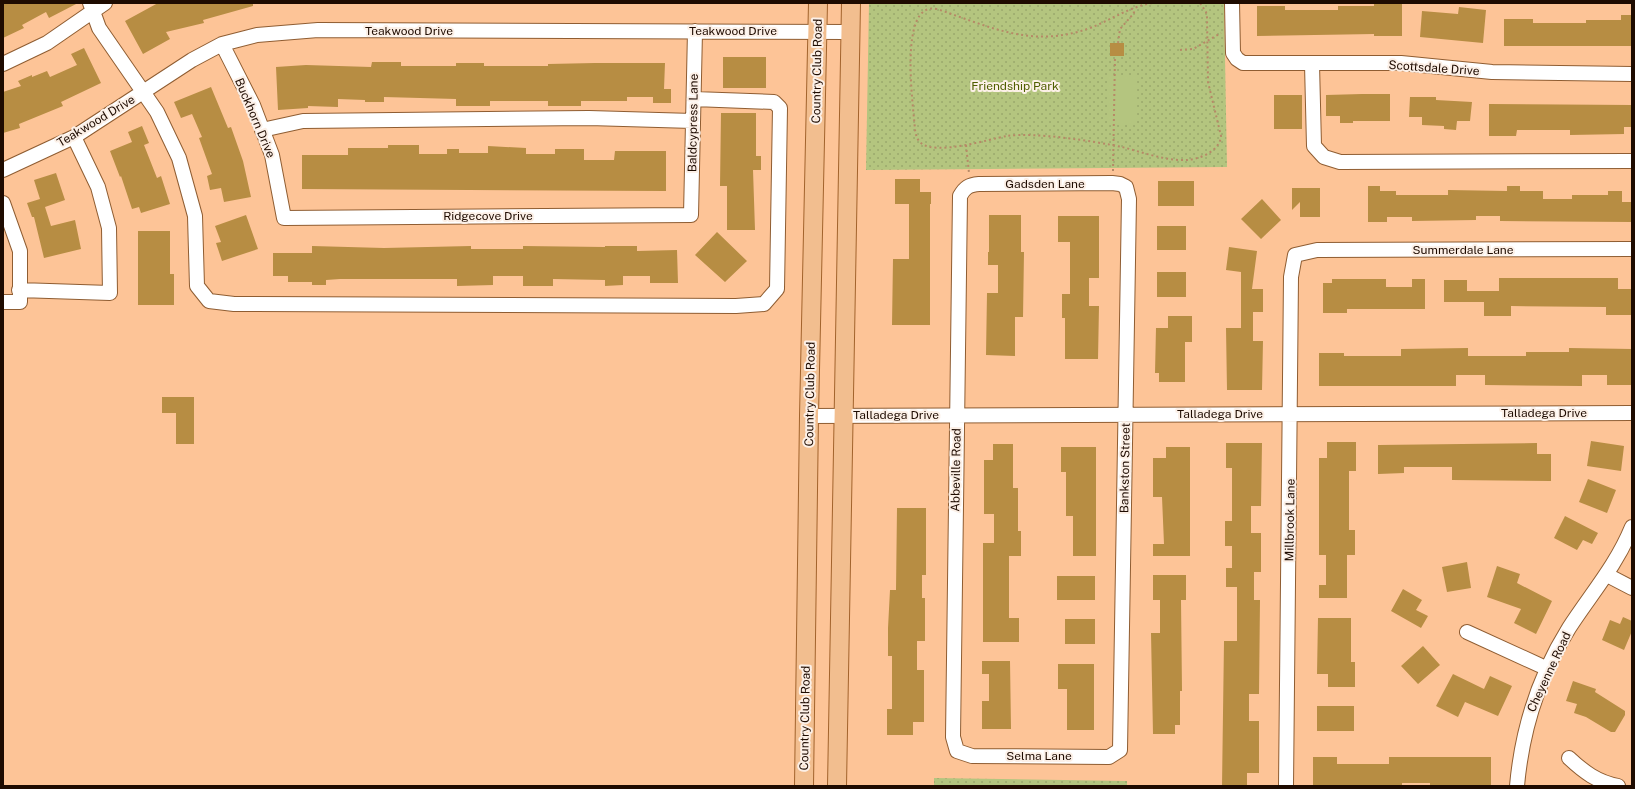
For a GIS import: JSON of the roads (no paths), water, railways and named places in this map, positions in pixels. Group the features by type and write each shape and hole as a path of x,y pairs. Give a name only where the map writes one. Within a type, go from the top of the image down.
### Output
{"main road":[{"name":"Country Club Road","path":"804,786 809,416 818,3"},
{"path":"837,786 851,3"}],"street":[{"path":"3,64 46,43 91,7 105,3"},
{"name":"Scottsdale Drive","path":"1232,3 1232,44 1237,59 1243,63 1401,63 1492,72 1632,74"},
{"path":"91,7 99,28 157,112 179,158 189,188 195,216 197,286 209,301 234,304 736,306 764,304 777,289 780,108 774,102 694,99"},
{"name":"Teakwood Drive","path":"3,170 74,137 192,60 222,44 258,35 318,30 850,32"},
{"name":"Baldcypress Lane","path":"691,215 695,31"},
{"name":"Buckhorn Drive","path":"222,44 253,105 272,155 284,218"},
{"path":"1312,64 1314,146 1324,157 1340,162 1632,161"},
{"path":"262,130 303,121 574,118 693,121"},
{"path":"19,290 110,293 109,228 98,187 74,137"},
{"name":"Gadsden Lane","path":"964,189 971,185 979,184 1112,183 1120,184 1126,187"},
{"name":"Bankston Street","path":"1120,750 1122,738 1129,199 1126,187"},
{"name":"Abbeville Road","path":"957,751 953,737 956,415 959,204 964,189"},
{"path":"3,203 20,251 20,302 3,302"},
{"name":"Ridgecove Drive","path":"284,218 691,215"},
{"name":"Summerdale Lane","path":"1295,255 1317,250 1632,249"},
{"name":"Millbrook Lane","path":"1286,786 1291,414 1291,277 1295,255"},
{"name":"Talladega Drive","path":"809,416 1632,413"},
{"name":"Cheyenne Road","path":"1517,786 1520,754 1528,716 1548,669 1569,629 1607,575 1632,527"},
{"path":"1607,575 1632,588"},
{"path":"1467,632 1548,669"},
{"name":"Selma Lane","path":"957,751 972,756 1109,757 1120,750"},
{"path":"1569,758 1583,772 1604,783 1618,786"}],"park label":[{"name":"Friendship Park","path":"1015,86"}]}
